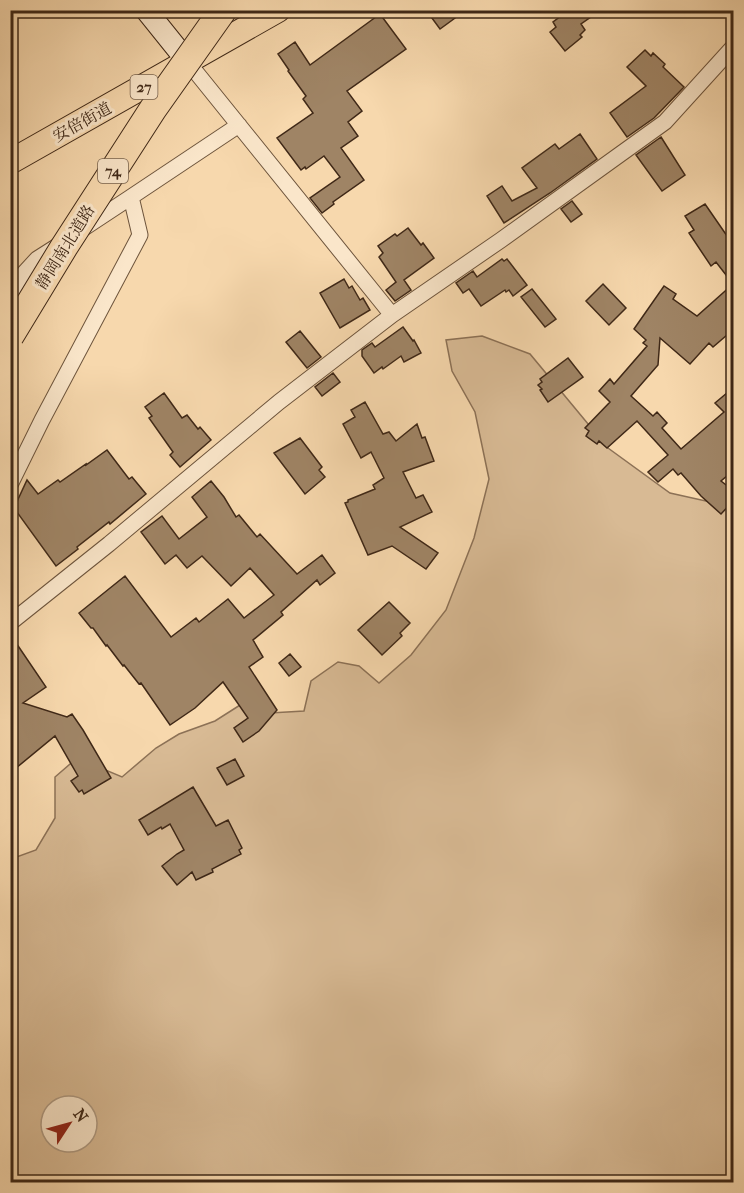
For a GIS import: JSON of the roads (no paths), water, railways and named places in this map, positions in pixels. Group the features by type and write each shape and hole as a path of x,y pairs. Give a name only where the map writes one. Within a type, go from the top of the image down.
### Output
{"highway":[{"name":"静岡南北道路","path":"10,316 125,128 203,10"},
{"name":"静岡南北道路","path":"10,336 153,109 223,10"}],"main road":[{"name":"安倍街道","path":"10,162 278,10"}],"street":[{"path":"146,10 392,315"},
{"path":"10,623 109,544 279,402 392,315 665,122 734,46"},
{"path":"10,296 25,272 37,259 239,125"},
{"path":"10,485 140,235 131,197"}]}
